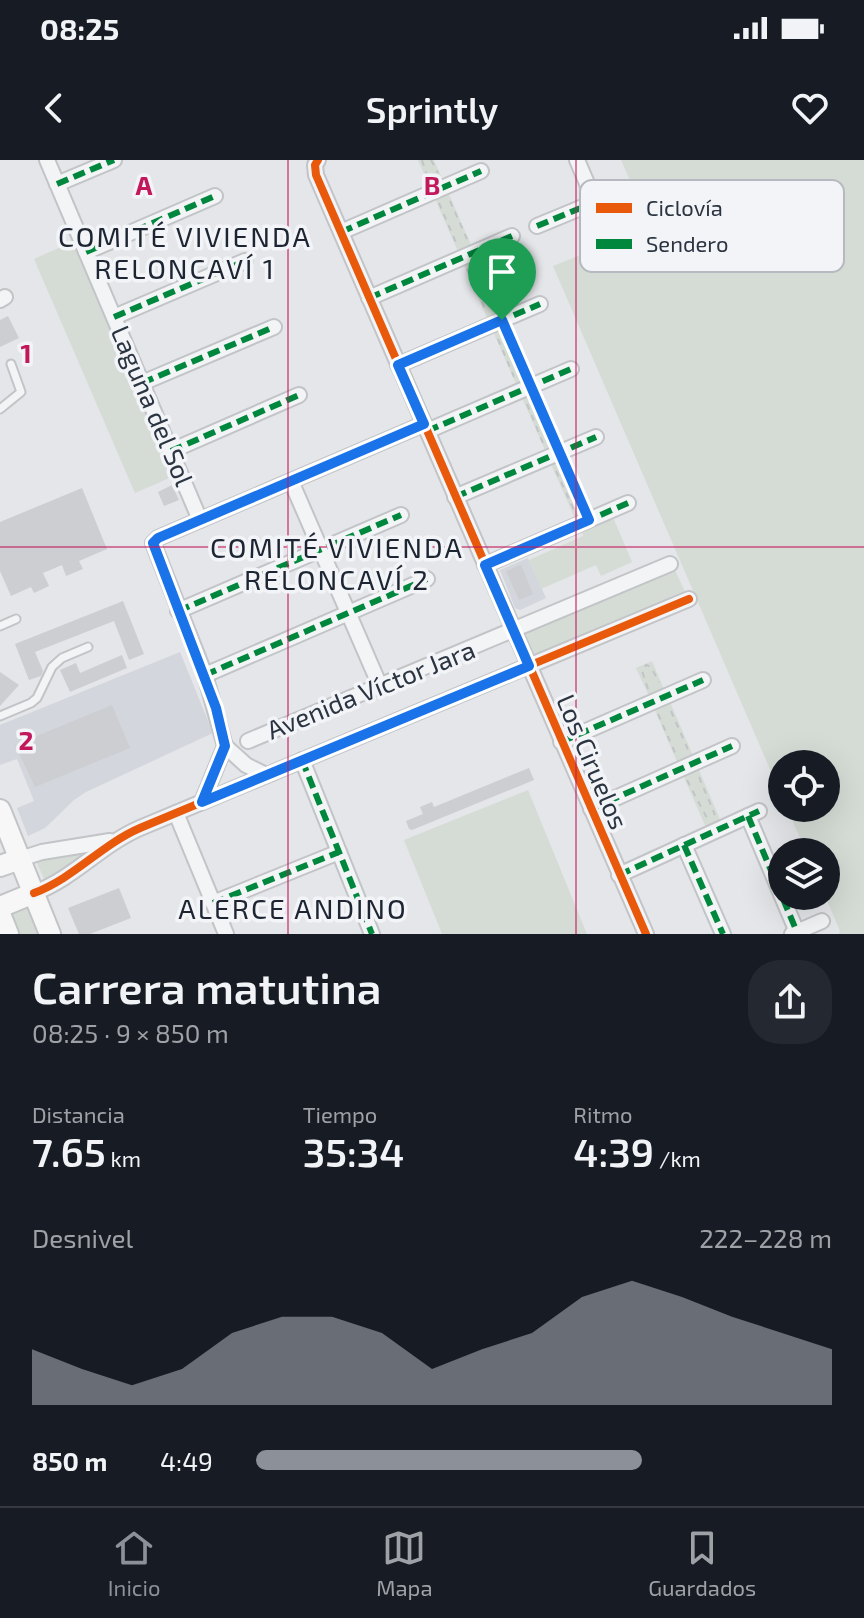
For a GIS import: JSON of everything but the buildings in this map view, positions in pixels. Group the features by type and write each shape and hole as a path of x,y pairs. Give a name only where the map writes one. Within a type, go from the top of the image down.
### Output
{"main road":[{"path":"0,810 50,934"},
{"path":"0,866 20,859"},
{"path":"0,907 34,893"},
{"path":"0,914 8,934"}],"street":[{"name":"Laguna del Sol","path":"47,160 200,520"},
{"path":"57,184 114,160"},
{"path":"577,160 586,180"},
{"name":"Los Ciruelos","path":"317,162 316,175 646,934"},
{"path":"341,232 481,171"},
{"path":"86,252 215,196"},
{"path":"537,226 580,208"},
{"path":"369,298 512,236"},
{"path":"114,317 245,261"},
{"path":"398,365 540,304"},
{"path":"142,383 274,327"},
{"path":"266,775 246,765 225,746 205,675 153,543 158,538 291,481 571,369"},
{"path":"171,451 299,395"},
{"path":"455,497 596,437"},
{"path":"291,481 380,686"},
{"path":"485,565 628,503"},
{"path":"178,611 401,515"},
{"name":"Avenida Víctor Jara","path":"248,741 670,564"},
{"path":"205,675 427,579"},
{"name":"Avenida Víctor Jara","path":"20,859 42,852 110,842 689,599"},
{"path":"561,742 703,680"},
{"path":"202,802 225,746"},
{"path":"591,809 732,746"},
{"path":"302,760 372,934"},
{"path":"176,813 226,934"},
{"path":"619,875 754,814 795,933 822,921"},
{"name":"Avenida Víctor Jara","path":"34,893 69,876 110,842"},
{"path":"684,845 723,934"},
{"path":"213,903 339,852"}],"lane":[{"path":"0,409 21,392 11,364"},
{"path":"0,626 16,619"},
{"path":"0,716 31,703 37,698 52,667 62,658 88,647"}],"path":[{"path":"422,160 486,289 497,322 585,522"},
{"path":"431,160 439,189 585,522"},
{"path":"717,830 659,699 642,671 646,665 651,667 659,699 688,766 717,830"}],"shaded area":[{"path":"418,160 434,160 589,515 576,521"},
{"path":"621,160 864,160 864,934 839,934 831,910 840,910 840,838 800,838 793,822 840,822 840,750 768,750 768,765 553,266 580,255 580,272 844,272 844,180 630,180"},
{"path":"72,242 174,476 135,493 34,259"},
{"path":"612,515 632,562 601,576 596,565 541,589 529,560 583,536 581,528"},
{"path":"528,558 546,598 520,610 515,608 500,570"},
{"path":"674,568 685,592 540,653 531,654 525,638 528,631"},
{"path":"180,652 213,733 86,792 45,828 28,836 17,808 34,801 17,759 0,765 0,725"},
{"path":"652,661 665,692 650,698 636,668"},
{"path":"670,702 694,758 678,764 654,708"},
{"path":"698,768 722,824 707,830 683,775"},
{"path":"528,790 587,934 442,934 404,840"},
{"path":"87,854 73,867 45,881 36,861"},
{"path":"27,904 43,934 15,934 8,913"}],"marked path":[{"path":"57,184 114,160"},
{"path":"341,232 481,171"},
{"path":"86,252 215,196"},
{"path":"537,226 580,208"},
{"path":"369,298 512,236"},
{"path":"114,317 245,261"},
{"path":"398,365 540,304"},
{"path":"142,383 274,327"},
{"path":"427,431 571,369"},
{"path":"171,451 299,395"},
{"path":"455,497 596,437"},
{"path":"485,565 628,503"},
{"path":"178,611 401,515"},
{"path":"205,675 427,579"},
{"path":"561,742 703,680"},
{"path":"591,809 732,746"},
{"path":"302,760 372,934"},
{"path":"619,875 759,811"},
{"path":"748,816 797,932"},
{"path":"684,845 723,934"},
{"path":"213,903 339,852"}],"cycle path":[{"path":"318,160 316,175 646,934"},
{"path":"34,893 62,879 140,828 689,599"}],"district":[{"name":"COMITÉ VIVIENDA RELONCAVÍ 1","path":"185,253"},
{"name":"COMITÉ VIVIENDA RELONCAVÍ 2","path":"337,564"},
{"name":"ALERCE ANDINO","path":"293,909"}],"route":[{"path":"502,320 589,520 485,565 529,666 202,802 225,746 205,675 153,543 158,538 424,424 398,365 502,320"}]}
